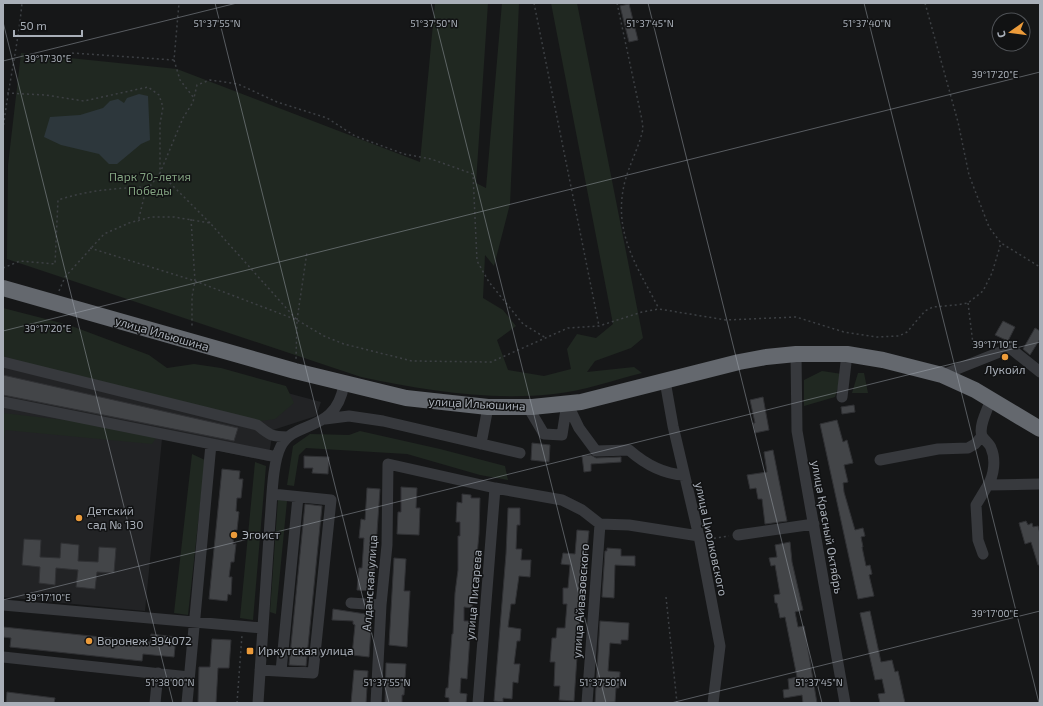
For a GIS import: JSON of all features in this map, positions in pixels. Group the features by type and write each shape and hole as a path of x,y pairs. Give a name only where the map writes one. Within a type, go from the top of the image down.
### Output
{"highway":[{"name":"улица Ильюшина","path":"3,288 54,304 295,371 406,398 488,407 528,407 581,402 739,362 796,354 847,354 888,361 942,375 991,399 1040,429"}],"street":[{"path":"942,375 1010,348 1040,372"},
{"name":"улица Красный Октябрь","path":"796,354 797,431 845,703"},
{"path":"842,396 847,354"},
{"path":"3,362 258,425 266,433 274,436 287,437 324,419 333,412 343,393 344,384"},
{"name":"улица Циолковского","path":"665,381 684,475 700,539 720,646 713,703"},
{"path":"983,554 978,540 976,506 992,478 994,458 991,448 982,436 982,426 991,399"},
{"path":"3,402 277,457"},
{"path":"528,407 544,434 562,435 567,403"},
{"path":"567,403 579,428 596,451 629,450 644,463 673,475 684,475"},
{"path":"481,444 488,407"},
{"path":"324,419 349,416 383,420 520,453"},
{"path":"880,460 938,449 968,448 975,444 982,436"},
{"path":"258,703 272,494 277,457 281,446 287,437"},
{"path":"187,703 193,622 211,444"},
{"name":"Алданская улица","path":"376,703 381,605 387,545 388,464 495,488"},
{"path":"988,485 1040,484"},
{"path":"495,488 562,500 582,510 600,524 629,525 700,539"},
{"name":"улица Писарева","path":"478,703 495,488"},
{"path":"260,670 313,673 331,500 272,494"},
{"path":"281,671 298,497"},
{"name":"улица Айвазовского","path":"587,703 600,524"},
{"path":"738,535 814,524"},
{"path":"351,603 381,605"},
{"path":"3,605 262,628"},
{"path":"3,657 189,677"},
{"path":"155,703 158,673"}],"path":[{"path":"3,130 7,93 19,37 22,3"},
{"path":"179,3 174,60 180,80 194,98"},
{"path":"534,3 599,326"},
{"path":"617,3 643,129 625,182 622,221 628,250 659,309"},
{"path":"925,3 958,122 969,175 989,227 1001,243 1040,267"},
{"path":"72,53 174,60"},
{"path":"138,222 145,193 160,173 183,118 194,98 197,85 210,80 238,84 277,102 327,118 355,136 404,154 431,159 473,174 477,261 489,282 523,324 546,338"},
{"path":"7,93 45,95 84,101 148,87 159,95 163,108 160,124 160,173 219,232 297,320"},
{"path":"3,268 20,261 55,264 58,200 78,194 116,188 149,187"},
{"path":"54,304 65,277 104,234 129,223 138,222 151,217 174,216 210,223"},
{"path":"191,219 195,281 192,298 192,342"},
{"path":"90,248 195,281 297,320 324,336 344,344 412,361 491,362 568,328 599,326 642,312 659,309 726,320 796,317 844,332 891,337 907,332 925,311 933,307 956,306 968,302 983,291 992,273 1001,243"},
{"path":"295,371 298,343 297,320 307,252"},
{"path":"968,302 976,362"},
{"path":"700,539 738,535"},
{"path":"666,597 677,703"},
{"path":"237,703 243,626"}],"shaded area":[{"path":"139,94 148,96 150,140 141,144 117,164 109,164 99,154 61,145 44,137 50,117 80,115 103,108 110,101 118,99 124,103 127,98"},
{"path":"3,350 122,383 198,369 321,402 316,416 273,430 268,461 162,439 145,611 3,597"}],"green space":[{"name":"Парк 70-летия Победы","path":"435,3 488,3 476,183 486,188 502,3 519,3 510,204 494,266 485,255 483,298 503,310 516,326 497,340 508,370 544,376 571,369 567,349 577,334 596,338 613,324 551,3 577,3 643,338 631,348 595,361 587,372 634,367 642,373 576,390 530,396 481,395 408,386 361,377 7,259 8,165 21,53 177,69 420,162"},
{"path":"3,308 69,325 149,355 167,368 194,364 221,368 286,386 294,403 275,419 254,422 110,388 3,356"},
{"path":"822,371 842,374 835,397 804,406 804,380"},
{"path":"858,373 864,373 868,393 852,393"},
{"path":"3,413 161,431 152,444 5,430 3,447"},
{"path":"360,431 440,449 505,466 508,480 480,475 407,454 306,448 299,455 294,486 287,485 293,446 310,434 349,435"},
{"path":"192,454 205,460 188,615 174,613"},
{"path":"255,462 266,466 253,620 240,618"},
{"path":"278,499 287,501 276,614 270,612"}],"building":[{"path":"629,4 638,40 629,42 620,6"},
{"path":"1003,321 1015,327 1008,341 995,335"},
{"path":"1035,328 1040,331 1040,339 1030,355 1023,349"},
{"path":"3,375 238,428 234,441 3,395"},
{"path":"763,397 769,430 755,433 753,423 755,423 750,400"},
{"path":"854,405 855,412 842,414 841,407"},
{"path":"837,420 843,442 847,440 853,463 844,465 848,482 843,483 844,492 855,530 863,528 865,536 861,537 862,547 866,566 870,565 872,574 869,575 874,596 858,599 820,424"},
{"path":"532,443 550,445 549,462 531,460"},
{"path":"773,450 787,521 765,524 762,499 758,499 756,488 750,489 747,475 767,472 764,452"},
{"path":"591,455 596,458 621,457 621,462 591,464 591,471 584,472 582,456"},
{"path":"304,456 329,457 328,474 312,473 313,468 304,468"},
{"path":"222,469 240,471 239,479 243,479 241,498 237,498 236,511 239,512 237,530 234,530 233,544 236,544 234,562 231,562 229,577 232,577 231,595 228,594 227,601 209,599"},
{"path":"401,487 417,488 416,508 420,508 419,535 397,534 398,512 401,512"},
{"path":"367,488 380,489 373,591 357,590 359,568 362,568 364,538 359,538 361,519 365,520"},
{"path":"462,494 471,495 471,498 480,498 479,534 472,608 464,607 464,621 471,621 467,679 461,678 460,693 467,694 466,703 449,703 449,698 445,697 446,688 448,688 458,570 458,536 460,536 460,522 456,522 457,502 462,503"},
{"path":"305,504 322,506 306,666 289,665"},
{"path":"508,508 520,508 520,525 517,525 516,549 522,549 521,560 531,560 530,577 519,576 515,604 511,604 508,627 521,629 520,641 517,641 514,664 520,664 518,683 513,682 512,699 503,698 503,702 494,701 506,554"},
{"path":"1026,521 1028,525 1032,523 1033,527 1038,526 1040,534 1040,565 1038,565 1031,542 1025,544 1019,523"},
{"path":"577,530 589,531 579,627 574,701 559,700 560,686 554,686 555,662 550,662 552,638 556,638 557,628 565,628 567,604 563,604 563,588 568,588 570,565 561,564 563,553 575,554"},
{"path":"24,539 41,540 40,557 60,558 61,543 79,545 78,561 98,562 99,547 116,548 114,573 97,572 95,589 76,587 78,570 56,568 55,585 39,583 40,567 22,565"},
{"path":"790,542 792,562 803,610 795,612 798,627 804,626 817,703 803,703 802,695 784,698 783,690 789,689 788,679 797,677 785,617 780,618 777,603 775,603 774,595 780,594 775,565 771,566 769,558 777,557 775,545"},
{"path":"607,548 621,549 621,556 635,556 635,566 615,565 614,598 602,597 605,551 607,551"},
{"path":"394,558 406,559 404,591 410,591 407,647 389,645"},
{"path":"333,609 372,615 369,657 352,655 355,625 353,624 353,621 332,620"},
{"path":"870,611 881,662 892,660 895,672 898,671 905,703 880,703 878,694 885,693 882,679 875,680 860,613"},
{"path":"600,621 629,623 628,640 621,640 621,644 610,643 608,671 620,672 619,688 616,688 615,702 595,703"},
{"path":"3,627 150,642 151,634 176,637 174,657 143,654 142,661 10,647 11,638 3,637"},
{"path":"212,639 231,640 229,668 218,668 216,703 198,703 199,667 210,667"},
{"path":"386,663 406,664 402,703 385,703"},
{"path":"354,670 368,671 366,703 351,703"},
{"path":"7,692 55,698 54,703 6,703"}],"place":[{"name":"Лукойл","path":"1005,357"},
{"name":"Детский сад № 130","path":"79,518"},
{"name":"Эгоист","path":"234,535"},
{"name":"Воронеж 394072","path":"89,641"},
{"name":"Иркутская улица","path":"250,651"}]}
